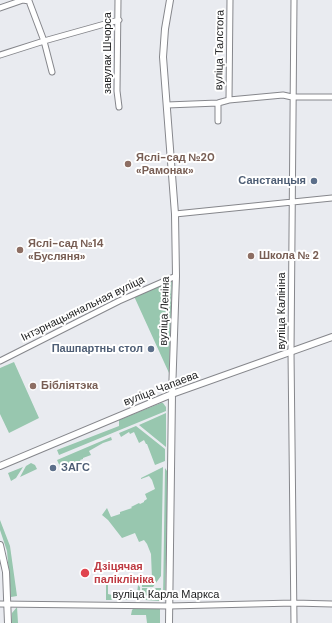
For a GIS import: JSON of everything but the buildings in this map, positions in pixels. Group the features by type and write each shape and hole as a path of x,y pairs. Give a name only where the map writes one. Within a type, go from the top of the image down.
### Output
{"street":[{"path":"0,8 23,0 29,1 44,41 52,72"},
{"name":"завулак Шчорса","path":"118,0 119,20 117,91 119,107"},
{"name":"вуліца Леніна","path":"169,623 172,394 176,276 175,214 168,105 163,57 165,28 170,0"},
{"name":"вуліца Талстога","path":"229,100 230,0"},
{"name":"вуліца Калініна","path":"294,0 292,97 294,623"},
{"path":"0,55 119,20"},
{"path":"168,105 218,103 229,100 283,95 292,97 332,97"},
{"name":"вуліца Талстога","path":"218,103 218,120"},
{"path":"175,214 332,198"},
{"name":"Інтэрнацыянальная вуліца","path":"0,361 119,301 176,276"},
{"name":"вуліца Чапаева","path":"0,466 172,394 332,337"},
{"path":"0,545 6,572 8,623"},
{"name":"вуліца Карла Маркса","path":"0,604 169,606 294,603 332,604"}],"green space":[{"path":"172,278 169,373 133,294"},
{"path":"14,362 39,418 9,433 0,414 0,368"},
{"path":"163,403 166,407 166,411 59,455 57,450 119,426 119,420"},
{"path":"166,413 166,447 139,425"},
{"path":"136,426 165,449 165,461 155,465 147,444 144,440 139,443 134,432 130,434 129,432 121,437 119,433"},
{"path":"111,437 112,440 89,451 91,455 80,460 82,464 63,473 57,460"},
{"path":"31,463 35,465 37,469 20,477 26,466"},
{"path":"23,467 16,478 11,481 8,473"},
{"path":"163,467 161,576 153,587 142,587 142,585 151,584 152,579 151,554 147,544 144,540 139,542 135,533 122,538 108,520 102,515 107,508 111,517 144,502 147,499 145,494 155,489 149,476 141,478"},
{"path":"165,468 168,475 165,600 163,600"},
{"path":"0,520 10,546 17,596 11,597 7,551 0,530"},
{"path":"106,585 108,585 108,594 134,595 137,594 138,585 140,587 140,600 106,600"},
{"path":"142,588 152,588 143,600 142,600"},
{"path":"154,588 161,588 160,601 145,600"},
{"path":"17,607 18,623 12,623 12,613"},
{"path":"134,608 160,608 160,623 147,623 146,615 131,615"}],"place":[{"name":"Яслі-сад №20 «Рамонак»","path":"128,164"},
{"name":"Санстанцыя","path":"314,181"},
{"name":"Яслі-сад №14 «Бусляня»","path":"20,250"},
{"name":"Школа № 2","path":"251,256"},
{"name":"Пашпартны стол","path":"151,349"},
{"name":"Бібліятэка","path":"33,386"},
{"name":"ЗАГС","path":"53,468"},
{"name":"Дзіцячая паліклініка","path":"85,573"}]}
